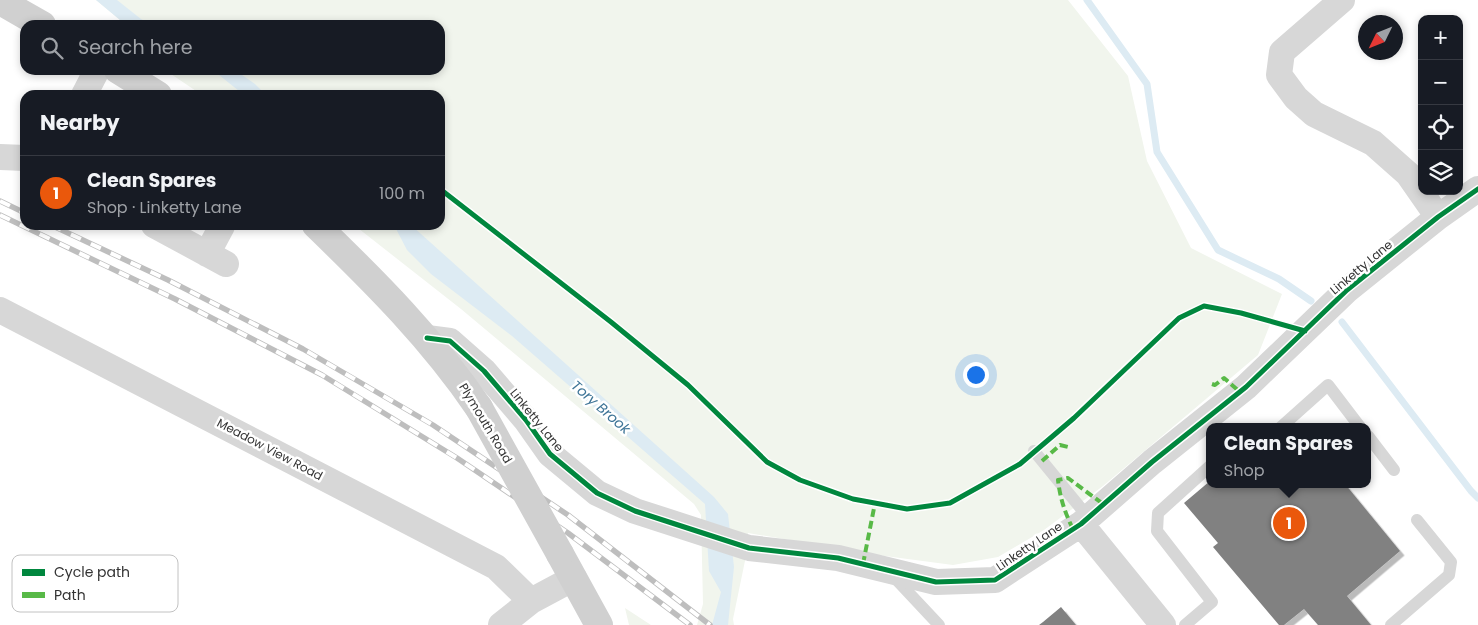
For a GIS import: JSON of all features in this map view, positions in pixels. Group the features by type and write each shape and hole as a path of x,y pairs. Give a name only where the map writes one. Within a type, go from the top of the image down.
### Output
{"main road":[{"path":"0,1 33,20"},
{"path":"126,75 150,90"},
{"name":"Plymouth Road","path":"321,230 376,283 427,338 455,372 479,408 599,625"}],"street":[{"path":"1342,0 1282,52 1279,76 1296,98 1314,114 1373,143 1408,174 1438,217"},
{"path":"87,90 94,75"},
{"path":"0,157 20,158"},
{"name":"Linketty Lane","path":"427,338 450,341 484,371 526,420 550,454 597,493 635,511 748,548 838,558 936,582 995,580 1084,520 1152,462 1246,387 1347,290 1438,217 1478,190"},
{"path":"163,230 216,259 221,230"},
{"name":"Meadow View Road","path":"0,310 496,568 531,601"},
{"path":"1084,520 1163,625"},
{"path":"501,625 531,601 574,578"}],"lane":[{"path":"1285,423 1328,385 1357,423"},
{"path":"1371,440 1394,470"},
{"path":"1034,451 1084,520"},
{"path":"1185,625 1212,602 1157,531 1158,513 1206,470"},
{"path":"1391,625 1449,576 1451,562 1417,520"},
{"path":"888,570 939,625"}],"shaded area":[{"path":"96,0 1068,0 1128,76 1147,161 1191,248 1282,294 1258,355 1103,486 1044,530 998,557 953,565 885,556 748,533 746,556 733,619 734,625 697,625 703,604 701,515 694,504 461,309 360,230 445,230 445,90 195,90 172,75 445,75 445,20 120,20"},
{"path":"625,608 651,625 629,625"}],"water":[{"path":"96,0 117,0 143,20 120,20"},
{"path":"219,75 242,75 261,90 238,90"},
{"name":"Tory Brook","path":"397,230 417,230 714,497 728,514 734,567 728,625 712,625 721,592 709,571 705,504 512,336 431,274 407,250"}],"building":[{"path":"1206,484 1206,488 1348,488 1400,551 1347,596 1371,625 1318,625 1304,609 1284,625 1279,625 1213,547 1218,543 1184,503"},
{"path":"1061,607 1076,625 1039,625 1043,622"}],"waterway":[{"path":"1087,0 1147,84 1157,152 1218,250 1279,279 1311,301"},
{"path":"1342,322 1478,498"}],"railway":[{"path":"0,201 20,211"},
{"path":"0,215 20,225"},
{"path":"31,230 175,299 322,375 457,458 568,533 690,625"},
{"path":"62,230 168,280 303,349 433,425 568,515 710,625"}],"marked path":[{"path":"1212,384 1215,385 1224,378 1240,392"},
{"path":"1042,461 1060,445 1068,447"},
{"path":"1073,529 1063,505 1058,480 1068,478 1103,504"},
{"path":"863,564 875,503"}],"cycle path":[{"path":"427,338 450,341 484,371 526,420 550,454 597,493 635,511 749,548 838,558 936,582 995,580 1081,524 1152,462 1246,387 1347,290 1438,217 1478,189"},
{"path":"445,193 611,322 688,385 767,462 800,480 853,499 907,509 950,503 1020,464 1074,418 1179,318 1204,306 1241,313 1305,331"}],"place":[{"name":"Clean Spares","path":"1289,523"}]}
